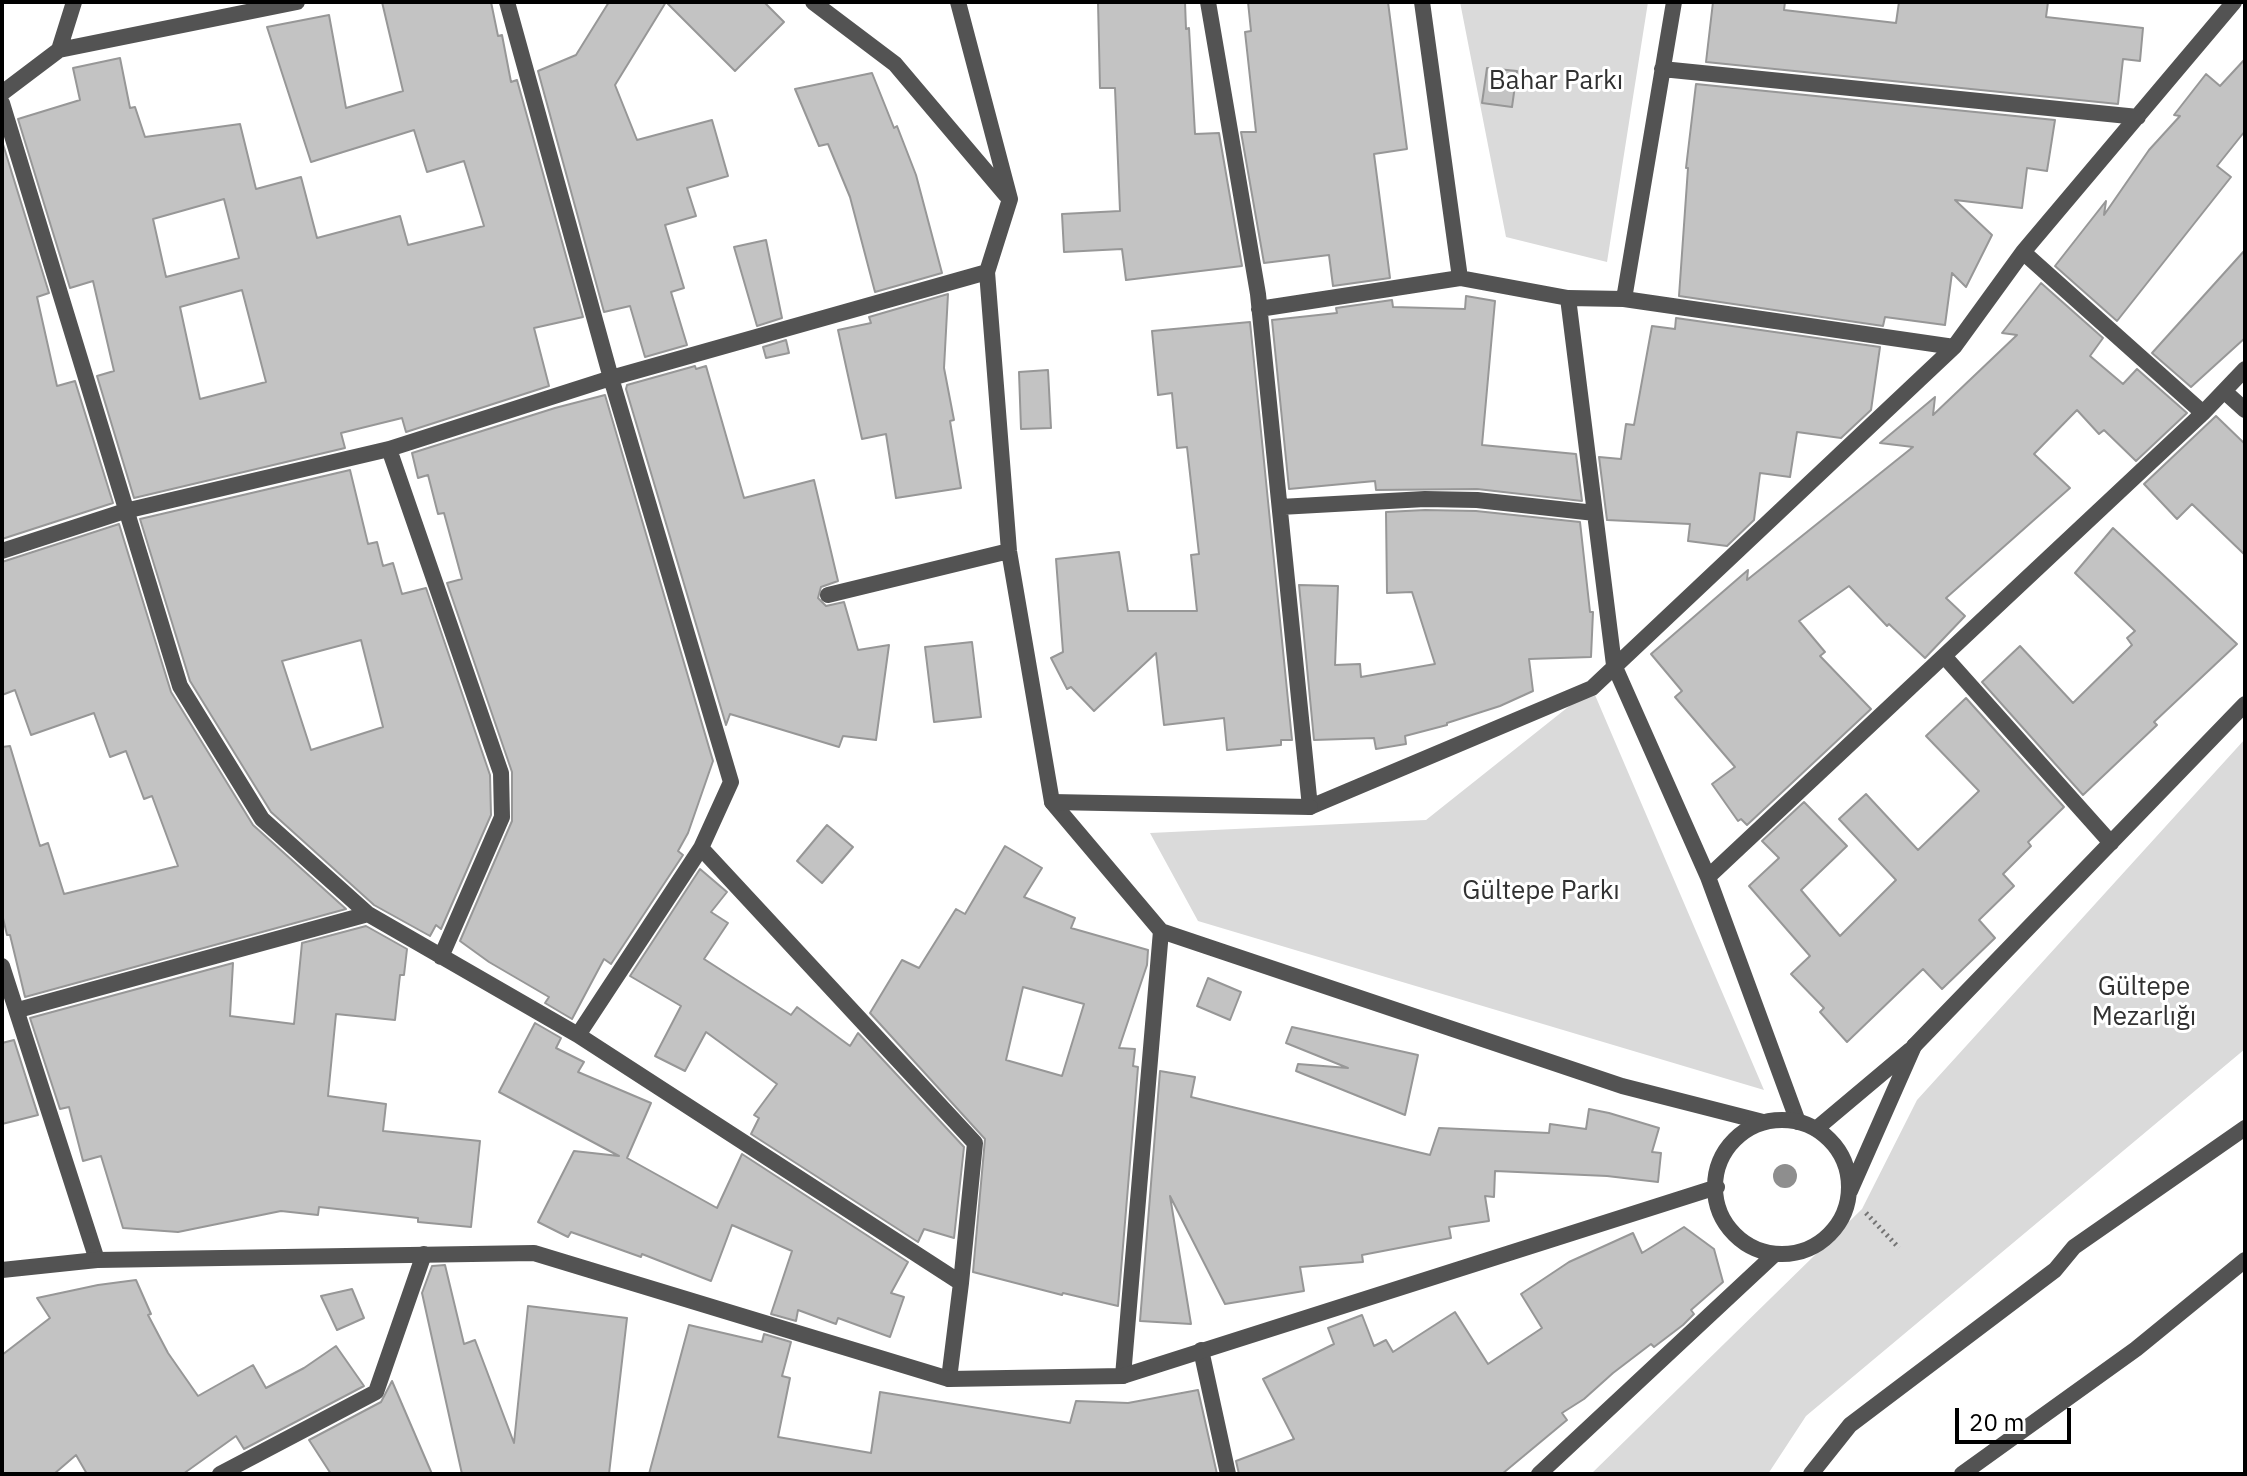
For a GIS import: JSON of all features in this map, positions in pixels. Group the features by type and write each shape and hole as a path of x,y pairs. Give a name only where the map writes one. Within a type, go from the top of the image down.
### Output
{"street":[{"path":"59,50 74,2"},
{"path":"2,93 59,50 297,2"},
{"path":"507,2 611,378 731,782 701,848 578,1035"},
{"path":"813,2 895,64 1010,199"},
{"path":"958,2 1010,199 987,272 1009,551 1052,802 1161,931 1622,1086 1763,1122"},
{"path":"1208,2 1259,309 1310,807"},
{"path":"1422,2 1460,278"},
{"path":"1624,299 1674,2"},
{"path":"1052,802 1310,807 1592,688 1954,347 2023,252 2234,2"},
{"path":"1662,69 2138,117"},
{"path":"2,103 180,686 262,819 368,914 578,1035 961,1283"},
{"path":"2023,252 2203,413"},
{"path":"2,551 125,511 389,449 611,378 987,272"},
{"path":"1259,309 1460,278 1568,298 1624,299 1954,347"},
{"path":"1568,298 1614,665 1708,877 1798,1122"},
{"path":"1708,877 2203,413 2245,369"},
{"path":"2224,391 2245,410"},
{"path":"389,449 501,773 502,817 441,957"},
{"path":"1280,507 1425,499 1477,500 1595,513"},
{"path":"828,595 1009,551"},
{"path":"1944,656 2111,843"},
{"path":"1816,1129 1914,1046 2245,704"},
{"path":"701,848 975,1143 949,1379"},
{"path":"18,1010 368,914"},
{"path":"1123,1376 1161,931"},
{"path":"2,966 97,1260"},
{"path":"1849,1195 1848,1176 1842,1158 1831,1142 1816,1129 1781,1120 1763,1122 1745,1131 1730,1144 1720,1160 1715,1200 1723,1220 1736,1237 1754,1249 1775,1254 1795,1253 1831,1233 1843,1215 1914,1046"},
{"path":"1811,1474 1850,1425 2055,1270 2074,1247 2245,1128"},
{"path":"2,1270 97,1260 534,1253 949,1379 1123,1376 1717,1187"},
{"path":"220,1474 376,1392 424,1254"},
{"path":"1539,1474 1775,1254"},
{"path":"1962,1474 2136,1349 2245,1260"},
{"path":"1201,1350 1228,1474"}],"path":[{"path":"1849,1195 1899,1248"}],"green space":[{"name":"Bahar Parkı","path":"1460,2 1648,2 1607,262 1506,237"},
{"name":"Gültepe Parkı","path":"1592,688 1764,1090 1198,921 1150,833 1426,820"},
{"name":"Gültepe Mezarlığı","path":"2245,739 2245,1049 1806,1416 1768,1474 1591,1474 1862,1209 1917,1100"}],"building":[{"path":"382,2 491,2 498,36 502,35 511,82 517,80 583,317 534,328 549,386 406,432 402,418 341,433 345,448 134,498 97,376 114,371 93,281 70,288 18,119 80,100 73,68 120,58 130,108 135,107 145,137 240,124 256,189 301,177 317,238 400,216 408,245 484,226 464,161 427,172 414,130 311,162 267,27 329,15 346,108 403,91","holes":["224,199 239,258 166,277 153,219","242,290 266,382 200,399 180,307"]},
{"path":"609,2 666,2 615,85 637,140 712,120 728,176 687,188 696,216 665,225 684,288 671,292 687,345 645,357 630,306 604,312 538,71 576,55"},
{"path":"666,2 764,2 784,22 735,71"},
{"path":"1098,2 1185,2 1195,134 1219,133 1242,266 1126,280 1122,249 1064,252 1062,214 1120,211 1115,88 1100,88"},
{"path":"1248,2 1388,2 1407,149 1374,154 1390,278 1333,286 1329,255 1264,263 1241,132 1256,132 1245,32 1251,31"},
{"path":"1713,2 1785,2 1784,10 1896,23 1899,2 2048,2 2046,17 2143,28 2140,61 2123,59 2118,104 1706,62"},
{"path":"2245,59 2245,131 2217,166 2231,177 2117,321 2055,266 2106,201 2104,215 2149,150 2180,116 2174,115 2206,74 2220,86"},
{"path":"1487,68 1517,71 1512,107 1482,103"},
{"path":"872,73 916,175 942,273 875,292 850,197 828,144 819,146 795,89"},
{"path":"1696,84 2055,120 2047,171 2027,168 2022,208 1955,200 1992,235 1966,287 1952,273 1945,325 1885,317 1883,326 1679,296 1686,168"},
{"path":"2,141 49,293 37,297 57,386 75,381 113,503 2,539"},
{"path":"766,240 782,318 757,326 734,247"},
{"path":"2245,250 2245,338 2191,387 2152,353"},
{"path":"2041,283 2103,338 2090,356 2123,384 2137,369 2187,413 2136,461 2104,430 2099,434 2077,410 2034,454 2070,488 1946,598 1965,616 1925,658 1889,624 1887,626 1849,586 1799,621 1825,652 1820,656 1871,709 1747,825 1741,819 1738,821 1712,784 1735,767 1675,697 1682,691 1651,654 1748,570 1747,580 1913,447 1880,443 1935,397 1933,415 2017,335 2002,333"},
{"path":"948,294 944,368 954,420 950,421 961,488 896,498 886,434 862,439 838,330 871,323 869,317"},
{"path":"1466,296 1495,301 1482,445 1576,454 1582,501 1477,489 1376,490 1375,481 1289,489 1272,320 1337,313 1336,308 1392,300 1393,307 1465,309"},
{"path":"1676,318 1880,347 1871,410 1841,438 1797,432 1790,477 1760,473 1754,520 1727,546 1688,541 1690,524 1607,520 1599,457 1621,459 1626,424 1634,425 1652,326 1675,329"},
{"path":"1250,322 1292,740 1281,740 1281,745 1227,750 1224,718 1164,725 1156,653 1094,711 1071,687 1067,689 1051,658 1063,652 1056,559 1119,552 1128,611 1197,611 1191,555 1199,554 1187,447 1177,448 1172,393 1158,395 1152,331"},
{"path":"786,340 789,353 766,358 763,347"},
{"path":"695,366 696,369 706,366 744,498 814,480 838,581 821,587 818,598 826,606 844,602 858,650 889,645 876,740 843,736 839,747 730,714 726,725 626,389 627,385"},
{"path":"1048,370 1051,428 1021,429 1019,372"},
{"path":"605,395 713,761 688,833 678,851 683,855 611,964 604,959 572,1019 545,1003 549,997 460,941 512,821 512,772 447,583 462,579 444,513 438,514 428,475 418,478 412,453"},
{"path":"2216,416 2245,444 2245,555 2192,504 2177,519 2144,484"},
{"path":"350,470 368,544 377,542 383,566 393,563 402,594 426,588 490,775 491,815 441,929 436,925 430,936 374,905 271,812 190,681 140,519","holes":["361,640 383,727 311,750 282,661"]},
{"path":"1476,511 1580,522 1590,612 1593,612 1591,657 1529,659 1533,691 1447,725 1405,736 1406,744 1376,749 1374,738 1314,740 1299,585 1338,586 1335,665 1360,664 1361,677 1435,664 1412,592 1387,593 1386,512"},
{"path":"119,524 171,692 253,825 346,909 25,997 2,914 2,747 10,746 40,846 48,843 64,894 178,866 152,796 144,799 126,751 110,757 94,713 31,735 15,690 2,695 2,562"},
{"path":"2113,528 2237,644 2154,722 2157,725 2083,795 1982,682 2020,646 2073,703 2132,645 2127,638 2135,631 2075,573"},
{"path":"972,642 981,717 934,722 925,647"},
{"path":"1966,698 2064,807 2028,842 2031,846 2003,874 2014,886 1979,920 1995,938 1942,989 1923,969 1847,1042 1820,1012 1824,1008 1791,974 1810,956 1749,886 1779,858 1762,841 1804,802 1847,846 1801,890 1840,936 1896,880 1839,819 1866,794 1918,850 1979,791 1926,736"},
{"path":"827,825 853,847 822,883 797,861"},
{"path":"1005,846 1042,868 1024,897 1075,918 1071,928 1148,950 1147,965 1119,1048 1135,1049 1133,1066 1138,1067 1118,1306 973,1272 985,1139 870,1013 902,960 919,968 956,909 965,914","holes":["1023,987 1084,1004 1062,1076 1006,1060"]},
{"path":"700,869 727,892 711,912 728,923 704,959 791,1015 797,1007 850,1046 858,1033 964,1147 954,1238 924,1229 918,1242 751,1134 759,1118 754,1115 777,1084 706,1032 685,1071 655,1056 681,1006 630,976"},
{"path":"366,926 407,949 404,975 400,975 395,1020 336,1014 328,1096 386,1104 383,1131 480,1141 471,1227 319,1207 318,1215 281,1211 178,1232 123,1228 101,1156 83,1161 69,1107 60,1109 30,1018 233,963 230,1016 294,1024 302,943"},
{"path":"1208,978 1241,992 1230,1020 1197,1006"},
{"path":"535,1023 561,1038 556,1048 584,1062 578,1072 651,1103 627,1158 717,1208 742,1154 908,1262 891,1293 904,1297 890,1337 838,1318 836,1324 798,1310 796,1321 771,1314 792,1251 732,1225 711,1281 642,1254 641,1257 571,1232 568,1237 538,1222 574,1151 619,1156 499,1092"},
{"path":"1292,1027 1418,1055 1405,1115 1296,1071 1298,1064 1348,1068 1286,1043"},
{"path":"14,1040 38,1115 2,1124 2,1043"},
{"path":"1160,1071 1195,1077 1191,1097 1430,1155 1439,1128 1549,1133 1550,1124 1586,1129 1589,1109 1609,1113 1659,1128 1652,1152 1661,1153 1658,1182 1607,1176 1495,1171 1494,1197 1485,1196 1489,1221 1449,1227 1451,1238 1362,1255 1363,1262 1300,1267 1304,1291 1225,1304 1170,1196 1191,1324 1140,1321"},
{"path":"1684,1227 1714,1249 1723,1282 1691,1310 1694,1314 1683,1325 1654,1347 1651,1344 1584,1399 1562,1413 1567,1420 1502,1474 1239,1474 1236,1461 1294,1439 1263,1379 1334,1344 1328,1328 1362,1315 1374,1346 1386,1340 1393,1352 1455,1312 1488,1364 1542,1328 1521,1294 1569,1262 1633,1233 1642,1253"},
{"path":"445,1265 464,1344 475,1340 514,1443 528,1306 627,1318 609,1474 462,1474 422,1293 432,1266"},
{"path":"136,1280 151,1314 148,1315 168,1353 198,1396 253,1365 266,1388 304,1368 336,1346 364,1386 244,1449 236,1436 183,1474 87,1474 76,1455 54,1474 2,1474 2,1355 50,1318 37,1298"},
{"path":"352,1289 364,1318 337,1330 321,1296"},
{"path":"689,1325 762,1342 764,1334 791,1342 782,1376 790,1378 778,1437 871,1453 880,1392 1070,1423 1076,1401 1128,1403 1198,1390 1217,1474 649,1474"},
{"path":"392,1381 432,1474 331,1474 309,1440 381,1402"}]}
